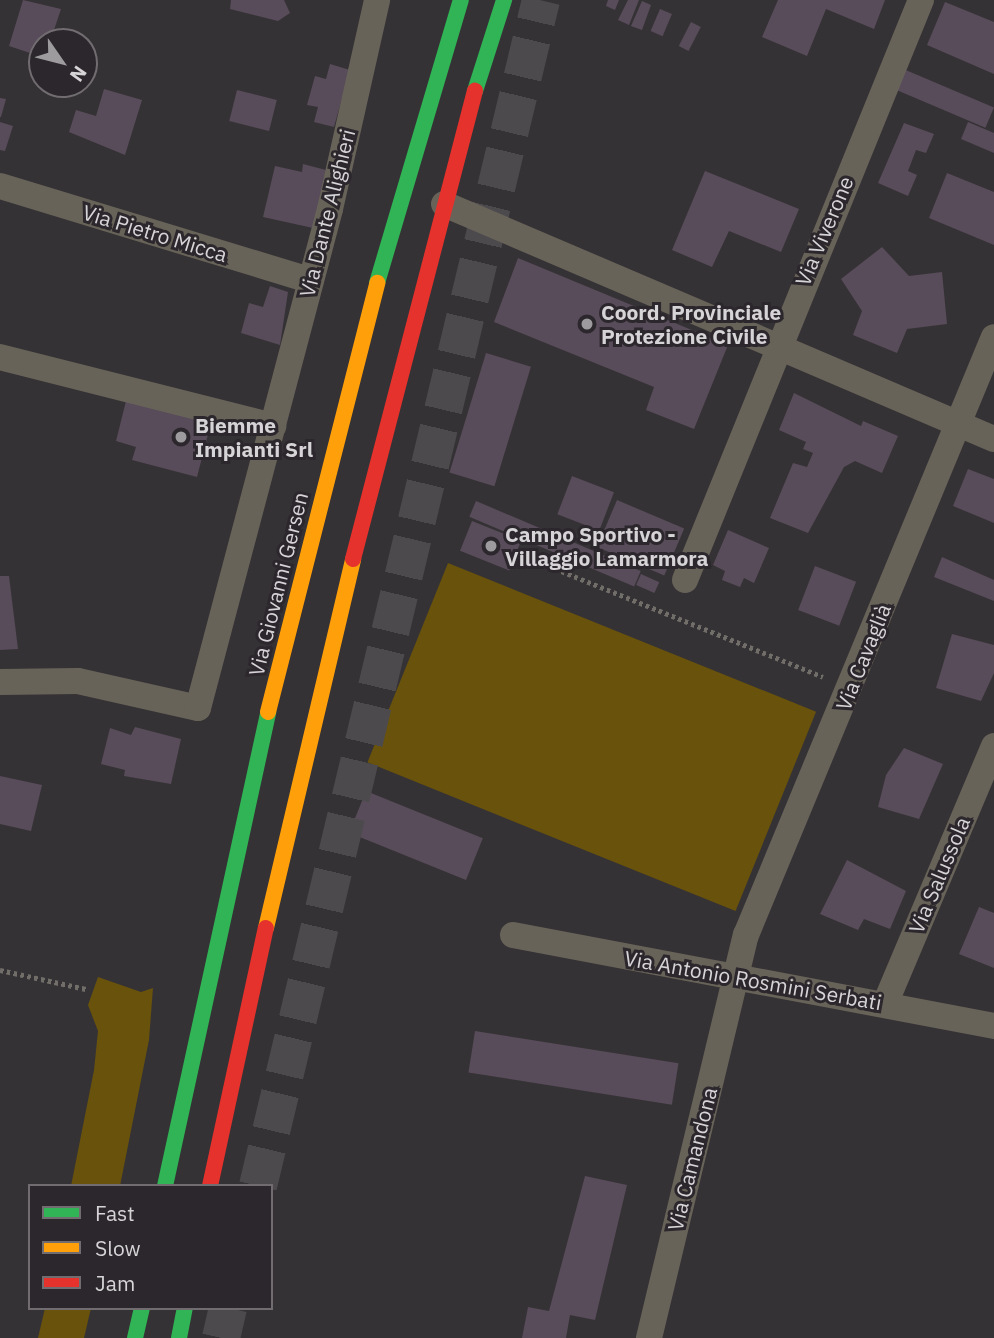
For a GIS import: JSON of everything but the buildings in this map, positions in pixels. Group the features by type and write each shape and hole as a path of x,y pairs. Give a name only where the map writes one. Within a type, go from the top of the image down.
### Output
{"street":[{"name":"Via Dante Alighieri","path":"0,682 78,681 198,708 310,280 377,0"},
{"name":"Via Giovanni Gersen","path":"165,1184 264,727 387,242 461,0"},
{"path":"210,1184 273,873 444,204 504,0"},
{"name":"Via Viverone","path":"685,580 777,344 921,0"},
{"name":"Via Pietro Micca","path":"0,186 310,280"},
{"path":"444,204 994,439"},
{"name":"Via Cavaglià","path":"736,979 746,935 851,688 994,337"},
{"path":"0,358 273,426"},
{"name":"Via Salussola","path":"885,1004 994,747"},
{"name":"Via Antonio Rosmini Serbati","path":"513,935 994,1026"},
{"name":"Via Camandona","path":"649,1338 736,979"},
{"path":"135,1338 142,1310"},
{"path":"179,1338 185,1310"}],"path":[{"path":"529,558 851,688"},
{"path":"0,971 86,989"}],"shaded area":[{"path":"448,563 816,712 736,911 367,762"},
{"path":"98,977 141,992 153,988 149,1040 120,1184 71,1184 94,1070 98,1031 88,1005"},
{"path":"45,1310 91,1310 84,1338 38,1338"}],"tunnel":[{"path":"258,1184 541,0"},
{"path":"221,1338 228,1310"}],"traffic: fast":[{"path":"377,283 461,0"},
{"path":"475,91 504,0"},
{"path":"165,1184 268,712"},
{"path":"135,1338 142,1310"},
{"path":"179,1338 185,1310"}],"traffic: slow":[{"path":"268,712 377,283"},
{"path":"266,928 353,559"}],"traffic: jam":[{"path":"353,559 475,91"},
{"path":"210,1184 266,928"}],"place":[{"name":"Coord. Provinciale Protezione Civile","path":"587,324"},
{"name":"Biemme Impianti Srl","path":"181,437"},
{"name":"Campo Sportivo - Villaggio Lamarmora","path":"491,546"}]}
